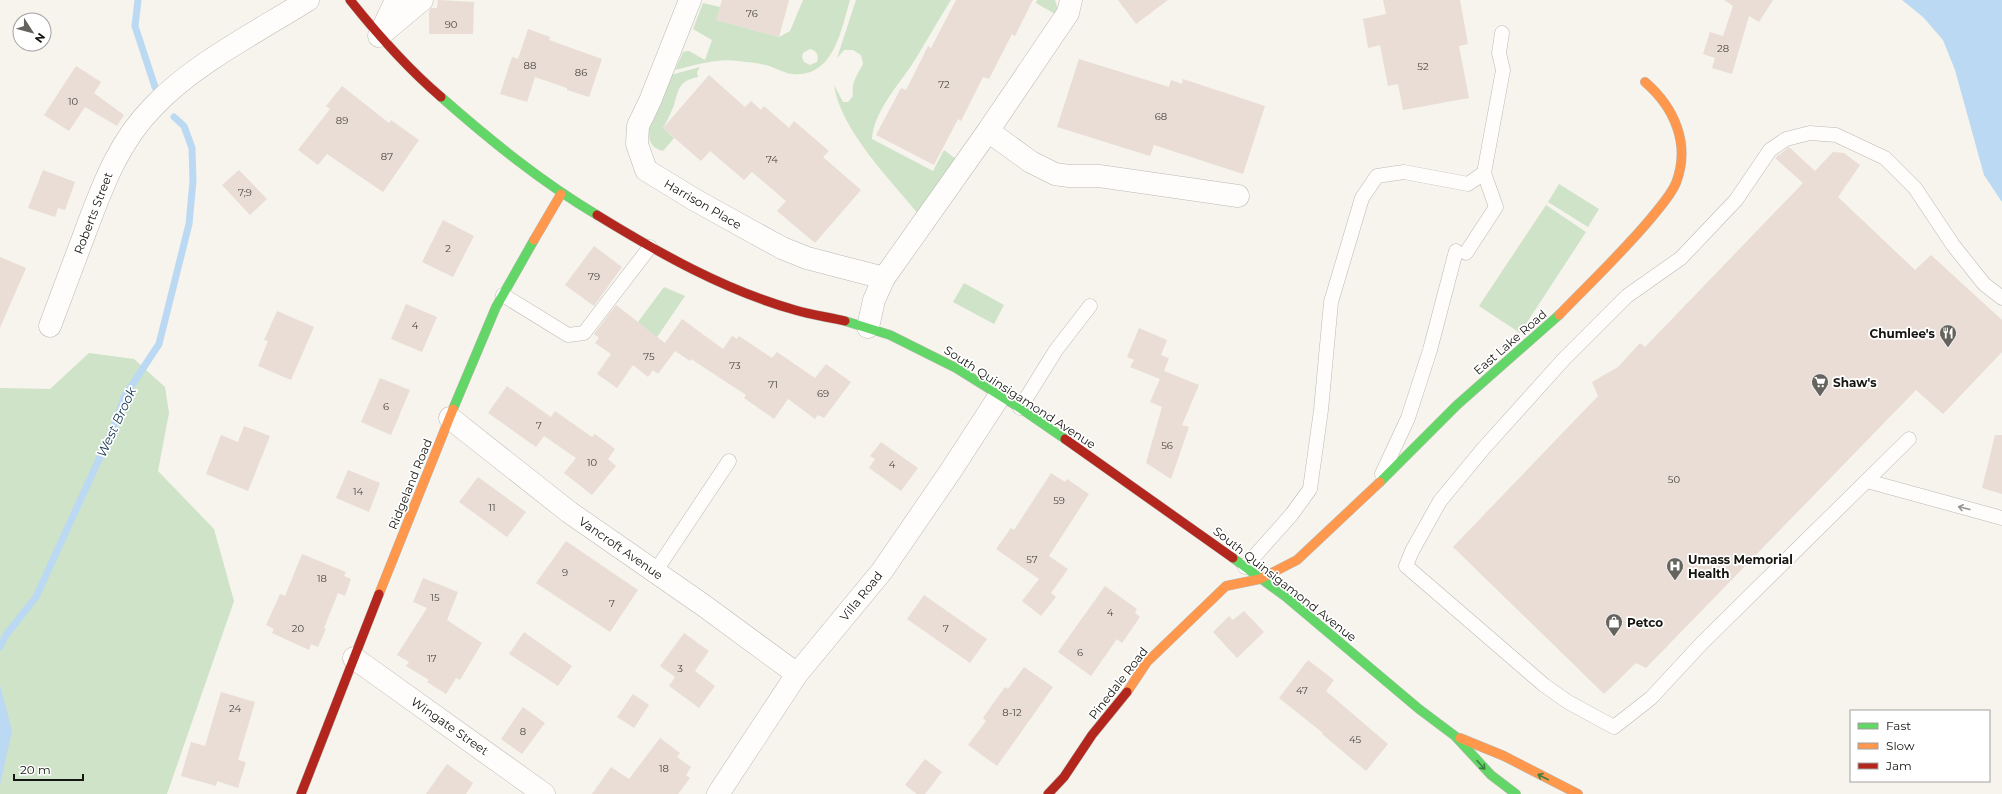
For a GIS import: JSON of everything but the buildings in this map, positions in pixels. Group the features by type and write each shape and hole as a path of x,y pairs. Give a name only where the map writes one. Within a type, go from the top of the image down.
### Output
{"street":[{"name":"Roberts Street","path":"50,326 105,177 144,116 167,93 195,70 308,0"},
{"name":"South Quinsigamond Avenue","path":"350,0 380,36 417,76 502,150 561,194 650,247 706,276 762,299 795,310 868,327 933,355 1000,395 1075,445 1312,617 1419,709 1455,736 1491,775 1516,794"},
{"path":"380,36 396,0"},
{"path":"380,36 422,0"},
{"name":"Harrison Place","path":"690,0 650,101 638,126 637,144 646,170 695,200 782,248 807,258 884,278"},
{"path":"868,327 874,300 884,278 988,131 1068,13 1071,0"},
{"name":"East Lake Road","path":"1260,579 1297,560 1376,486 1457,405 1556,318 1637,235 1665,201 1676,183 1680,167 1681,135 1668,106 1659,94 1646,82"},
{"path":"988,131 1031,162 1055,174 1069,176 1099,176 1238,196"},
{"name":"Ridgeland Road","path":"301,794 401,538 480,344 503,295 561,194"},
{"name":"Villa Road","path":"718,794 796,674 882,571 950,472 1000,395"},
{"name":"Vancroft Avenue","path":"450,418 569,512 796,674"},
{"name":"Pinedale Road","path":"1048,794 1064,777 1092,735 1124,696 1147,662 1226,586 1260,579"},
{"name":"Wingate Street","path":"354,658 544,794"},
{"name":"South Quinsigamond Avenue","path":"1455,736 1504,756 1578,794"}],"lane":[{"path":"1376,486 1408,418 1461,252 1496,207 1484,173 1502,70 1499,53 1502,33"},
{"path":"1909,439 1702,643 1651,698 1614,727 1568,702 1544,685 1406,566 1412,551 1440,501 1483,449 1564,359 1627,296 1681,258 1736,200 1770,150 1786,139 1810,133 1836,135 1885,158 1915,188 1953,245 1984,284 2002,298"},
{"path":"1245,567 1292,514 1310,489 1321,410 1331,302 1362,198 1377,176 1404,172 1468,184 1484,173"},
{"path":"503,295 568,334 584,332 650,247"},
{"path":"1020,408 1056,350 1090,306"},
{"path":"655,572 729,461"},
{"path":"1867,481 2002,518"}],"green space":[{"path":"803,0 850,0 839,38 833,50 818,68 806,73 786,73 761,64 730,60 706,62 675,70 683,52 689,51 705,60 712,40 693,29 703,3 720,7 717,20 779,37 790,31","holes":["810,49 818,55 818,60 810,65 804,62 802,57 803,53"]},
{"path":"856,0 951,0 911,66 881,110 872,139 933,171 944,150 960,162 919,215 868,154 846,120 838,102 834,85 843,102 848,102 853,96 854,83 863,64 861,55 853,50 844,50 837,58"},
{"path":"1037,0 1055,0 1058,10 1055,14 1036,3"},
{"path":"700,67 697,72 698,77 683,83 681,86 672,111 663,128 674,138 663,151 654,147 650,139 649,129 652,118 671,75"},
{"path":"1559,184 1599,209 1588,227 1548,202"},
{"path":"1546,205 1586,232 1520,333 1479,306"},
{"path":"964,283 1004,305 994,324 953,302"},
{"path":"664,287 685,296 649,349 646,348 633,366 628,362 645,328 638,322"},
{"path":"89,353 134,359 165,387 169,413 158,471 214,529 234,601 167,794 0,794 0,388 50,389"}],"water":[{"path":"1902,0 2002,0 2002,202 1984,175 1955,70 1943,40 1923,17"},
{"path":"0,685 12,731 0,785"}],"waterway":[{"name":"West Brook","path":"138,0 135,26 155,87"},
{"name":"West Brook","path":"0,647 6,635 36,597 116,422 124,397 159,344 189,224 193,181 192,148 184,126 174,117"}],"traffic: fast":[{"path":"441,97 516,159 555,188 597,215"},
{"path":"453,409 496,307 534,240"},
{"path":"1380,482 1457,405 1559,315"},
{"path":"845,321 890,335 956,368 1020,408 1065,439"},
{"path":"1233,558 1286,597 1419,709 1455,736 1491,775 1516,794"}],"traffic: slow":[{"path":"1559,315 1641,230 1665,201 1676,183 1682,154 1677,127 1672,115 1664,103 1645,82"},
{"path":"534,240 561,194"},
{"path":"379,594 453,409"},
{"path":"1127,692 1147,662 1226,586 1260,579 1297,560 1380,482"},
{"path":"1460,738 1504,756 1578,794"}],"traffic: jam":[{"path":"350,0 393,51 416,75 441,97"},
{"path":"597,215 644,243 717,281 769,302 801,312 845,321"},
{"path":"1065,439 1233,558"},
{"path":"301,794 379,594"},
{"path":"1048,794 1064,777 1092,735 1127,692"}],"place":[{"name":"Chumlee's","path":"1948,348"},
{"name":"Shaw's","path":"1820,397"},
{"name":"Umass Memorial Health","path":"1675,581"},
{"name":"Petco","path":"1614,637"}]}
